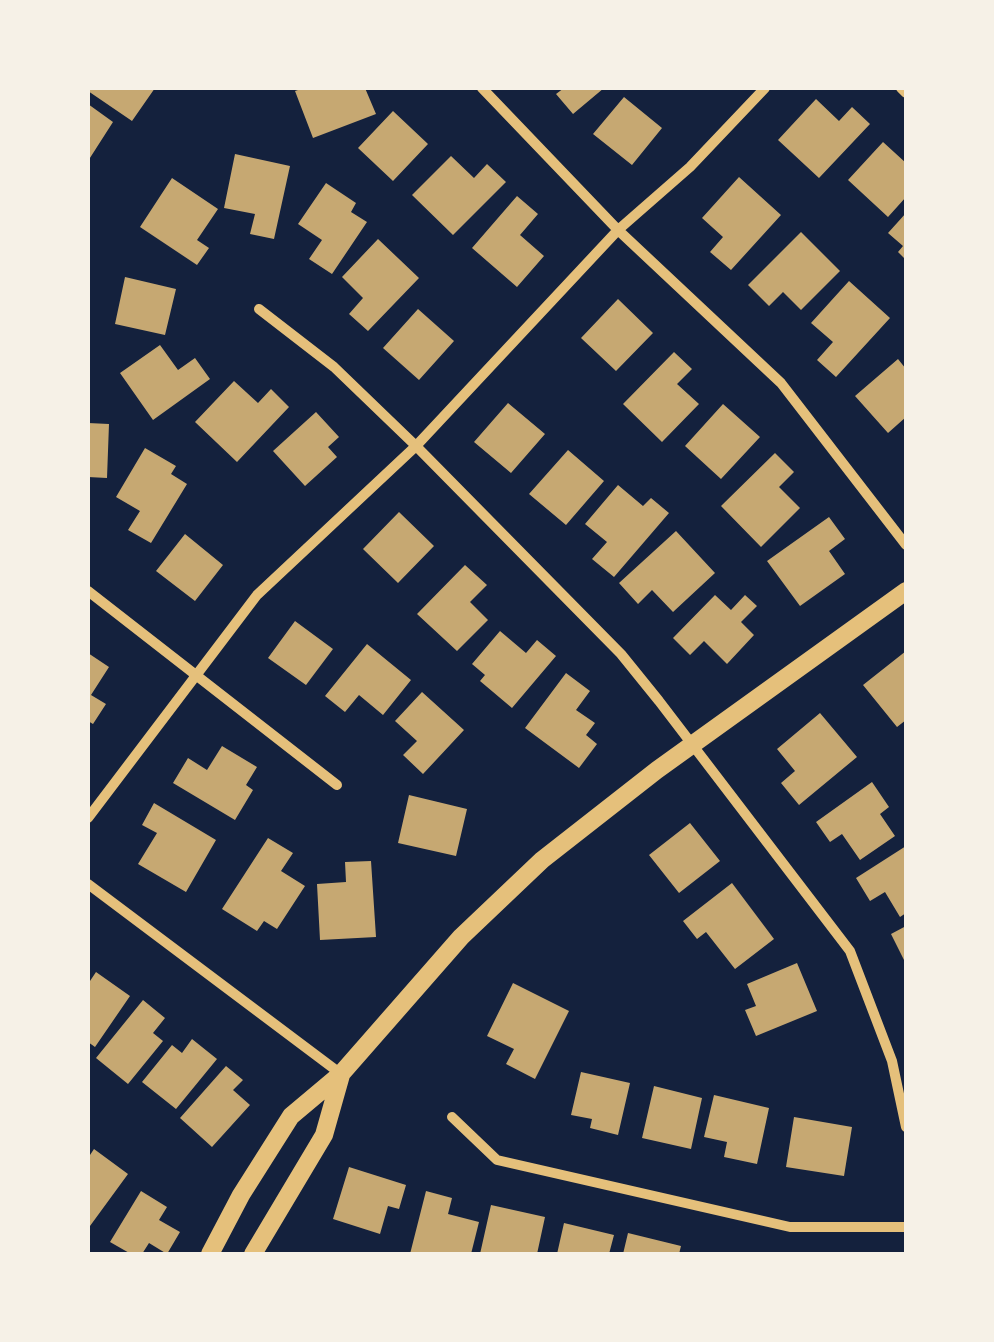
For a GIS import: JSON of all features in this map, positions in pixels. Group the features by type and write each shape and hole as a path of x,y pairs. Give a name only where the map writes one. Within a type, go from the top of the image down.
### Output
{"street":[{"path":"482,88 618,230 780,383 906,545"},
{"path":"88,818 257,594 416,446 618,230 690,167 766,88"},
{"path":"901,88 906,93"},
{"path":"259,309 334,367 621,654 850,951 892,1060 906,1127"},
{"path":"88,591 337,784"},
{"path":"210,1254 241,1195 291,1116 341,1074 461,936 542,860 692,744 906,591"},
{"path":"88,884 341,1074"},
{"path":"253,1254 324,1135 341,1074"},
{"path":"452,1117 497,1160 790,1227 906,1227"}],"building":[{"path":"155,88 132,121 88,91"},
{"path":"365,88 376,114 313,138 295,91"},
{"path":"564,88 604,88 573,114 556,94"},
{"path":"624,97 662,128 632,165 593,134"},
{"path":"816,99 839,121 852,107 870,124 819,178 778,140"},
{"path":"88,104 113,122 88,161"},
{"path":"393,111 428,144 393,181 358,148"},
{"path":"883,142 906,163 906,197 888,217 848,180"},
{"path":"235,154 290,166 274,239 250,234 255,214 224,208"},
{"path":"451,156 474,178 487,164 506,182 453,235 412,195"},
{"path":"739,177 781,215 731,270 710,252 723,237 702,218"},
{"path":"172,178 218,209 197,240 209,248 197,265 140,227"},
{"path":"326,183 356,203 351,212 367,222 332,274 309,259 322,240 298,224"},
{"path":"517,196 538,214 520,235 544,256 517,287 472,248"},
{"path":"906,213 906,260 898,252 903,246 888,233"},
{"path":"801,232 840,271 801,310 783,292 769,306 748,285"},
{"path":"378,239 419,278 368,331 349,314 363,298 342,277"},
{"path":"125,277 176,289 165,335 115,324"},
{"path":"849,281 890,318 836,377 817,360 833,342 811,323"},
{"path":"618,299 653,333 616,371 581,338"},
{"path":"418,309 454,341 419,380 383,348"},
{"path":"160,345 178,370 195,358 210,379 153,420 120,373"},
{"path":"674,352 692,369 677,384 699,404 662,442 623,404"},
{"path":"898,359 906,369 906,417 888,433 855,396"},
{"path":"234,381 258,403 271,389 289,407 237,462 195,422"},
{"path":"508,403 545,434 511,473 474,442"},
{"path":"723,404 760,437 721,479 685,446"},
{"path":"316,412 339,437 328,447 337,457 305,486 273,451"},
{"path":"88,423 109,424 107,478 88,477"},
{"path":"145,448 176,466 171,474 187,484 151,543 128,530 140,511 116,497"},
{"path":"568,450 604,481 566,525 529,494"},
{"path":"775,453 794,472 779,487 800,508 761,547 721,506"},
{"path":"618,485 643,506 651,498 669,513 614,577 592,559 607,542 585,524"},
{"path":"399,512 434,546 398,583 363,549"},
{"path":"829,517 845,539 829,551 845,574 800,606 767,561"},
{"path":"676,531 715,573 673,612 652,590 638,604 619,583"},
{"path":"185,534 223,565 195,601 156,571"},
{"path":"465,565 487,585 470,602 488,620 457,651 417,614"},
{"path":"715,595 731,610 745,595 757,606 741,622 754,635 727,664 704,641 690,655 673,638"},
{"path":"295,621 333,649 306,685 268,658"},
{"path":"500,631 526,653 537,640 556,656 512,708 480,681 485,675 472,664"},
{"path":"367,644 411,680 383,715 359,695 345,712 325,696"},
{"path":"906,651 906,720 897,727 863,685"},
{"path":"88,653 109,667 91,695 106,704 93,724 88,721"},
{"path":"566,673 590,691 576,710 595,723 586,735 597,744 579,768 525,728"},
{"path":"422,692 464,730 423,774 403,755 417,741 395,721"},
{"path":"820,713 857,757 799,805 781,783 795,771 777,749"},
{"path":"222,746 257,767 246,785 253,790 235,820 173,783 188,758 207,770"},
{"path":"872,782 889,807 880,814 895,836 860,860 842,834 830,842 816,822"},
{"path":"409,795 467,809 456,856 398,843"},
{"path":"154,803 216,840 186,892 138,864 157,833 142,825"},
{"path":"690,823 720,861 679,893 649,855"},
{"path":"268,838 293,853 281,871 305,886 277,929 264,921 257,931 222,909"},
{"path":"906,846 906,913 900,917 885,892 870,901 856,878"},
{"path":"371,861 376,937 320,940 317,884 346,882 345,862"},
{"path":"732,883 774,939 735,969 706,932 697,939 683,921"},
{"path":"906,926 906,964 891,934"},
{"path":"797,963 817,1011 756,1036 745,1010 756,1006 747,984"},
{"path":"96,972 130,996 95,1047 88,1042 88,984"},
{"path":"513,983 569,1011 535,1079 506,1064 514,1049 487,1036"},
{"path":"143,1000 165,1018 153,1033 163,1041 128,1084 96,1058"},
{"path":"192,1039 217,1059 176,1109 142,1082 172,1045 182,1053"},
{"path":"226,1066 243,1080 233,1090 250,1105 212,1147 180,1118"},
{"path":"581,1072 630,1083 618,1135 590,1128 592,1119 571,1115"},
{"path":"654,1086 702,1098 691,1149 642,1138"},
{"path":"714,1095 769,1108 757,1164 724,1157 727,1142 704,1137"},
{"path":"794,1117 852,1127 844,1176 786,1167"},
{"path":"94,1149 128,1174 90,1226 88,1158"},
{"path":"349,1167 406,1185 399,1209 388,1206 380,1234 333,1219"},
{"path":"141,1191 167,1207 159,1220 180,1232 167,1254 149,1243 142,1254 131,1254 110,1242"},
{"path":"426,1191 452,1198 448,1214 479,1222 471,1254 410,1254"},
{"path":"491,1205 545,1217 537,1254 480,1254"},
{"path":"564,1223 614,1235 609,1254 557,1254"},
{"path":"628,1233 681,1246 679,1254 623,1254"}]}
